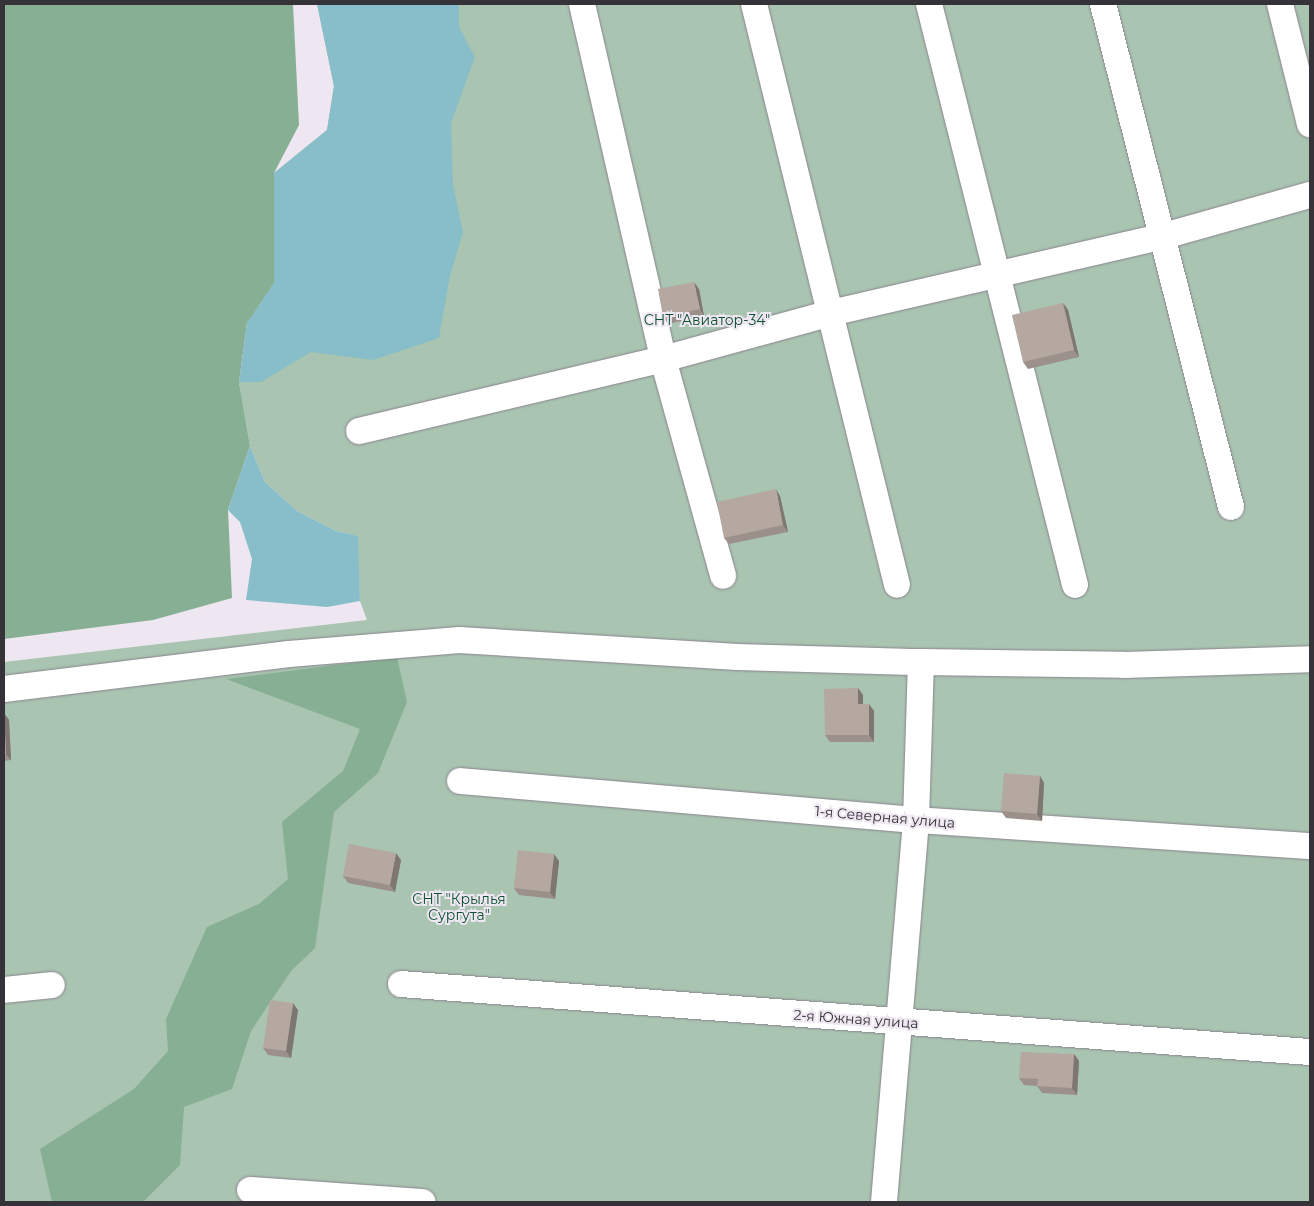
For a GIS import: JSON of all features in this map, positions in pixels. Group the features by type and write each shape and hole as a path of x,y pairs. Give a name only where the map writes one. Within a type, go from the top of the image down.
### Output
{"street":[{"path":"582,4 663,359 723,576"},
{"path":"754,4 897,585"},
{"path":"929,4 1075,585"},
{"path":"1104,4 1231,507"},
{"path":"1280,4 1310,124"},
{"path":"359,431 663,359 831,313 1164,236 1310,195"},
{"path":"4,689 289,654 459,640 737,656 921,662 1124,665 1310,659"},
{"path":"884,1202 901,1022 916,820 921,662"},
{"name":"1-я Северная улица","path":"460,781 916,820 1310,846"},
{"name":"2-я Южная улица","path":"401,984 1310,1052"},
{"path":"4,990 52,985"},
{"path":"250,1190 423,1202"}],"green space":[{"path":"4,4 293,4 299,125 274,173 274,283 247,323 239,382 250,446 228,510 232,598 153,620 4,639"},
{"path":"317,4 1310,4 1310,1202 4,1202 4,662 367,620 360,601 357,536 336,531 297,511 265,482 250,446 239,382 274,173 327,130 334,86"},
{"path":"397,657 407,702 378,773 334,812 315,948 291,971 251,1031 232,1089 184,1107 180,1165 143,1202 52,1202 40,1149 134,1089 168,1051 166,1019 207,927 259,904 288,879 282,822 343,771 360,729 226,679"}],"water":[{"path":"317,4 459,4 459,27 475,57 451,123 453,185 463,232 450,276 439,338 373,360 311,352 261,382 239,382 247,323 274,283 274,173 327,130 334,86"},
{"path":"250,446 265,482 297,511 336,531 358,536 360,601 327,607 246,600 252,559 240,522 228,510"}],"building":[{"path":"694,282 700,309 663,317 658,289"},
{"path":"1063,303 1074,350 1023,362 1012,315"},
{"path":"776,489 783,525 724,538 717,502"},
{"path":"858,688 858,704 869,704 869,735 825,735 824,689"},
{"path":"4,713 6,754 4,754"},
{"path":"1004,773 1040,776 1037,814 1001,811"},
{"path":"349,844 396,853 390,885 343,876"},
{"path":"518,850 554,854 550,892 514,888"},
{"path":"270,1000 293,1003 286,1051 263,1048"},
{"path":"1021,1052 1074,1054 1072,1088 1037,1086 1038,1079 1019,1078"}],"park label":[{"name":"СНТ \"Авиатор-34\"","path":"707,320"},
{"name":"CНТ \"Крылья Сургута\"","path":"459,908"}]}
